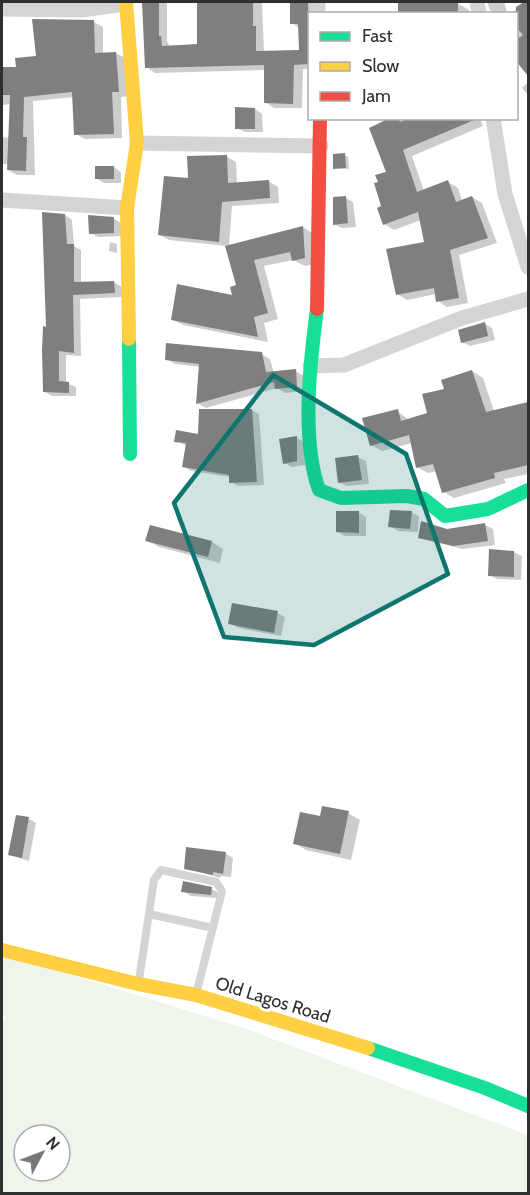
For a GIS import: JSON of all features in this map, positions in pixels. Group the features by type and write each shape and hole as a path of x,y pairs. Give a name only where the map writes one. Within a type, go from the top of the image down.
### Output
{"street":[{"path":"2,9 81,10 126,3 137,143 127,208 130,454"},
{"path":"320,120 321,146 317,197 318,301 310,366 311,468 319,490 341,498 407,496 424,499 445,516 488,508 528,490"},
{"path":"493,120 505,194 528,267"},
{"path":"137,143 321,146"},
{"path":"2,200 127,208"},
{"path":"310,366 344,365 462,318 528,299"},
{"name":"Old Lagos Road","path":"2,950 138,984 196,995 351,1043 485,1088 528,1106"}],"lane":[{"path":"138,984 155,875 161,870 216,882 220,886 221,895 196,995"},
{"path":"149,914 213,928"}],"highlighted area":[{"path":"273,375 406,454 448,574 314,645 224,637 174,503"}],"shaded area":[{"path":"2,958 32,963 244,1028 528,1135 528,1193 2,1193 2,1025 6,1016 2,1015"}],"building":[{"path":"142,2 159,2 159,36 161,36 162,46 197,44 197,2 253,2 256,51 299,50 298,24 290,24 290,2 308,2 308,64 294,65 293,104 264,103 264,65 145,68"},
{"path":"458,2 458,12 398,12 398,3"},
{"path":"528,2 528,76 518,64 518,39 523,35 518,29 516,7"},
{"path":"32,19 94,20 95,53 116,52 119,92 112,92 114,134 74,135 72,92 24,97 23,137 27,137 26,171 7,170 10,95 2,95 2,67 16,67 15,58 36,56"},
{"path":"235,107 255,108 255,129 235,129"},
{"path":"386,120 399,120 400,122 404,120 474,120 403,150 417,192 448,180 456,202 472,196 488,238 450,250 459,298 436,302 434,288 396,295 386,249 424,242 418,212 383,225 377,208 381,206 374,183 378,182 375,175 386,172 369,128"},
{"path":"345,153 346,168 333,169 333,154"},
{"path":"227,155 228,183 269,180 270,198 222,202 219,242 158,235 164,176 188,178 187,156"},
{"path":"95,166 114,166 114,179 95,179"},
{"path":"346,196 348,223 333,225 333,197"},
{"path":"42,212 65,214 67,244 74,244 74,282 114,281 115,293 73,295 74,353 59,351 59,381 69,382 69,393 43,392 43,326 46,327"},
{"path":"88,215 114,217 114,233 89,234"},
{"path":"303,226 305,258 292,261 290,252 254,260 268,313 254,317 258,337 171,320 177,284 232,295 230,287 236,285 225,246"},
{"path":"485,322 488,336 461,343 458,330"},
{"path":"166,343 262,352 266,372 296,369 297,387 275,389 274,382 196,404 199,364 165,360"},
{"path":"472,370 486,412 528,402 528,465 494,473 495,478 442,493 433,464 416,468 409,435 370,446 362,418 398,409 401,421 427,413 422,394 444,389 441,380"},
{"path":"199,409 252,409 257,482 229,483 229,475 182,467 186,443 174,442 176,430 198,434"},
{"path":"297,436 297,461 283,464 279,439"},
{"path":"358,455 362,480 338,483 335,458"},
{"path":"390,510 412,511 410,529 388,527"},
{"path":"336,511 359,511 359,533 336,532"},
{"path":"421,521 447,529 485,523 488,541 453,546 418,538"},
{"path":"150,525 212,541 208,557 145,541"},
{"path":"489,549 514,551 514,577 488,576"},
{"path":"232,603 278,611 274,633 228,624"},
{"path":"322,806 349,811 340,854 293,844 300,812 320,816"},
{"path":"16,815 29,817 22,858 8,855"},
{"path":"186,847 226,852 223,874 213,872 213,875 184,869"},
{"path":"183,881 212,887 211,895 181,892"}],"traffic: fast":[{"path":"317,309 310,376 309,424 313,470 319,490 341,498 407,496 424,499 445,516 488,509 528,490"},
{"path":"129,339 130,454"},
{"path":"368,1048 485,1088 528,1106"}],"traffic: slow":[{"path":"126,2 137,143 127,208 129,339"},
{"path":"2,950 138,984 196,995 368,1048"}],"traffic: jam":[{"path":"317,309 320,120"}]}
